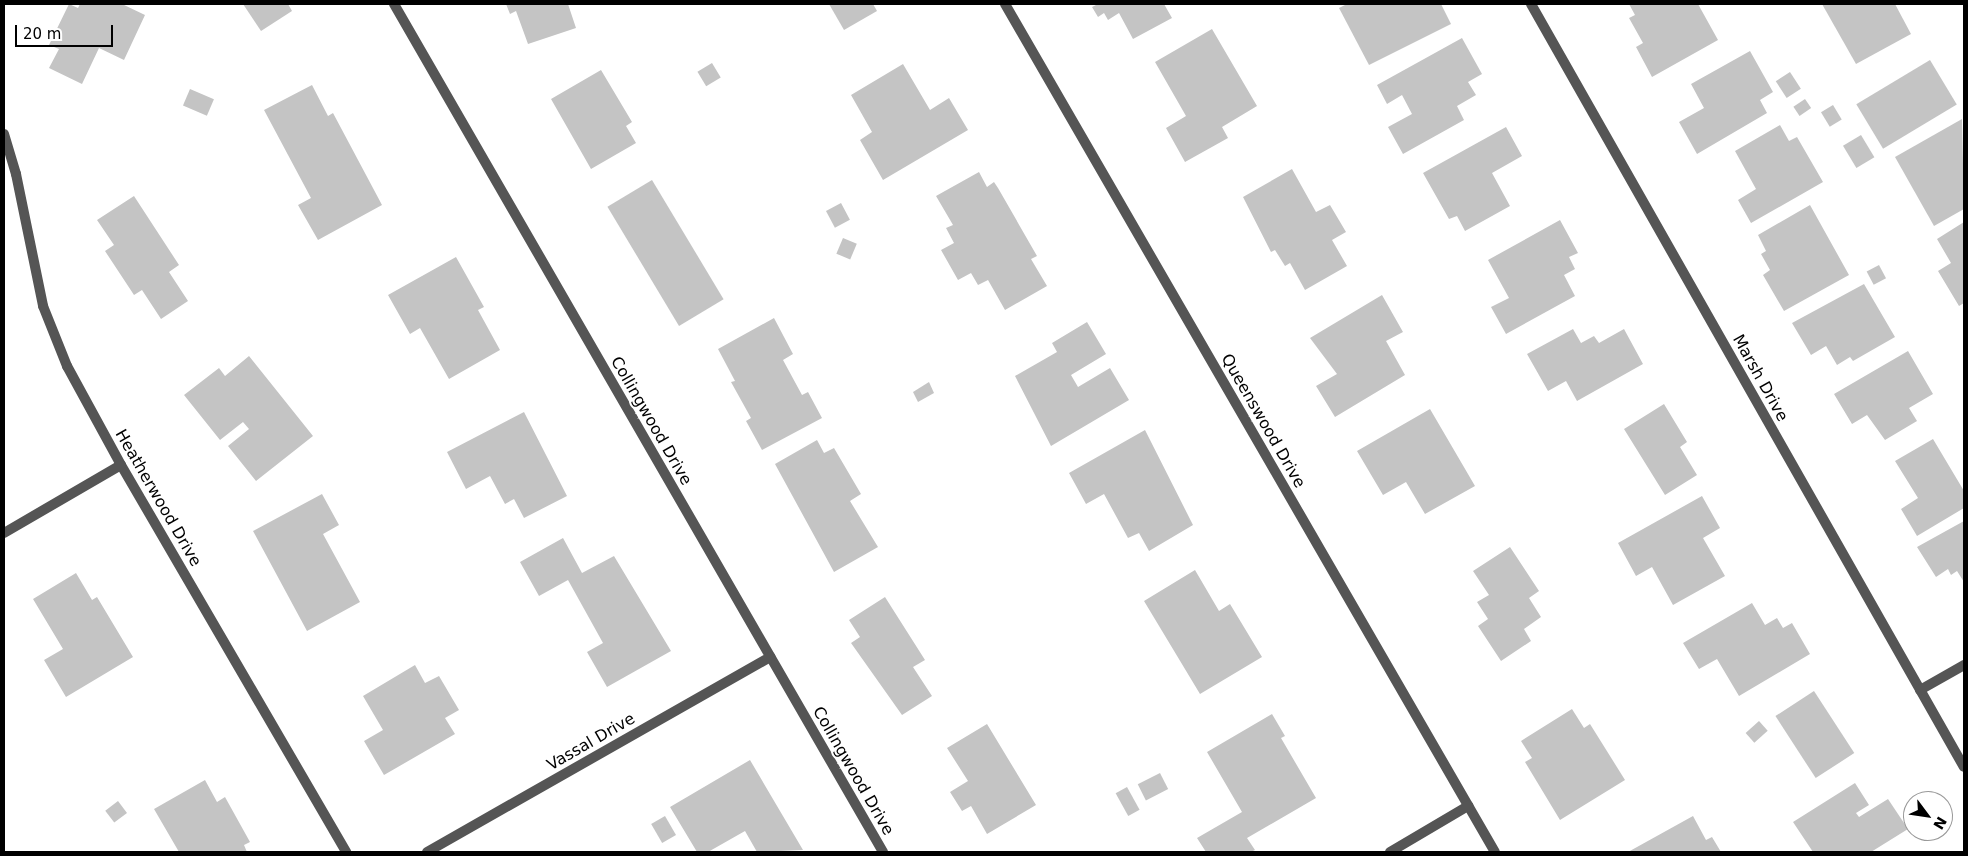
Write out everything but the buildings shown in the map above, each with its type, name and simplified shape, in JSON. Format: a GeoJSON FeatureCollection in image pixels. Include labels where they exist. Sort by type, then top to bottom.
{"type":"FeatureCollection","features":[{"type":"Feature","properties":{"kind":"street","name":"Collingwood Drive"},"geometry":{"type":"LineString","coordinates":[[394,4],[883,852]]}},
{"type":"Feature","properties":{"kind":"street","name":"Queenswood Drive"},"geometry":{"type":"LineString","coordinates":[[1005,4],[1495,852]]}},
{"type":"Feature","properties":{"kind":"street","name":"Marsh Drive"},"geometry":{"type":"LineString","coordinates":[[1531,4],[1964,767]]}},
{"type":"Feature","properties":{"kind":"street","name":"Heatherwood Drive"},"geometry":{"type":"LineString","coordinates":[[4,134],[16,174],[43,306],[67,366],[121,466],[346,852]]}},
{"type":"Feature","properties":{"kind":"street"},"geometry":{"type":"LineString","coordinates":[[4,533],[121,466]]}},
{"type":"Feature","properties":{"kind":"street","name":"Vassal Drive"},"geometry":{"type":"LineString","coordinates":[[427,852],[770,657]]}},
{"type":"Feature","properties":{"kind":"street"},"geometry":{"type":"LineString","coordinates":[[1920,690],[1964,664]]}},
{"type":"Feature","properties":{"kind":"street"},"geometry":{"type":"LineString","coordinates":[[1390,852],[1468,806]]}}]}
